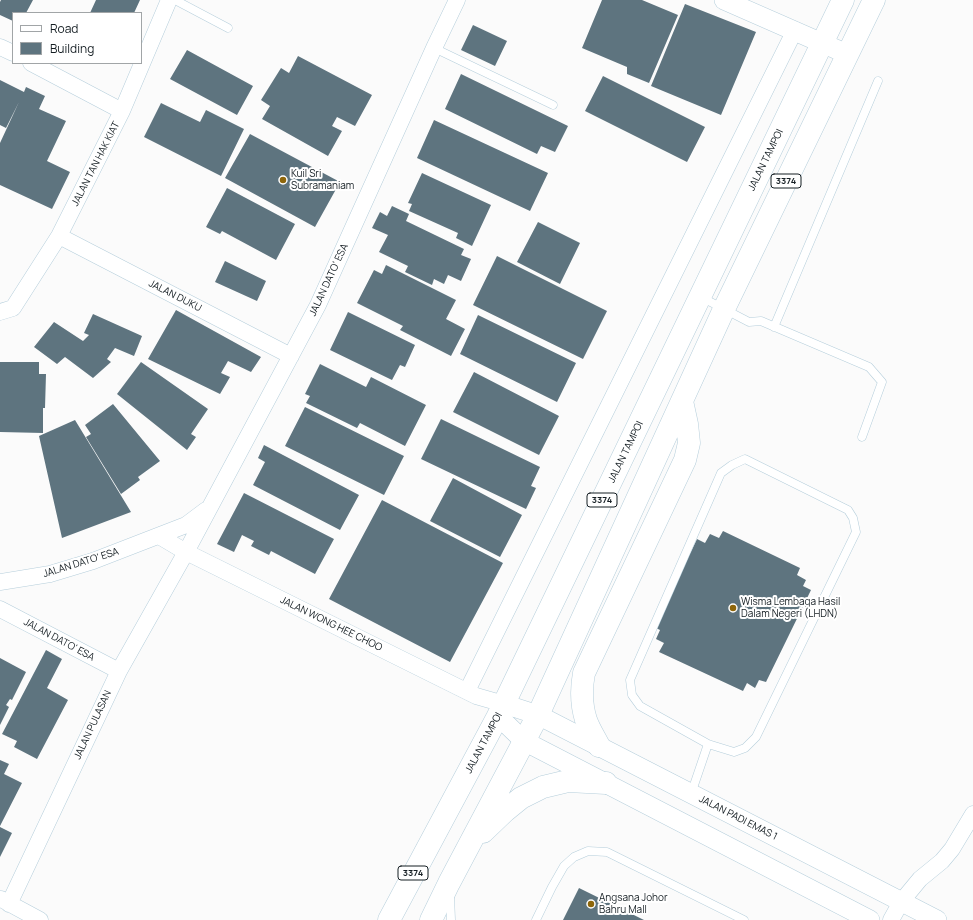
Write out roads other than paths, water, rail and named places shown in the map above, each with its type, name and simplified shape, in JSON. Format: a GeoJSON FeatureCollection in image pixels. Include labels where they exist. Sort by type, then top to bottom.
{"type":"FeatureCollection","features":[{"type":"Feature","properties":{"kind":"main road","name":"JALAN TAMPOI"},"geometry":{"type":"LineString","coordinates":[[389,920],[501,710],[843,0]]}},
{"type":"Feature","properties":{"kind":"main road","name":"3374"},"geometry":{"type":"LineString","coordinates":[[431,920],[538,715],[724,309],[874,0]]}},
{"type":"Feature","properties":{"kind":"main road"},"geometry":{"type":"LineString","coordinates":[[599,746],[586,721],[582,705],[584,673],[685,460],[689,443],[682,401]]}},
{"type":"Feature","properties":{"kind":"main road"},"geometry":{"type":"LineString","coordinates":[[470,844],[521,798],[544,787],[568,781],[606,783]]}},
{"type":"Feature","properties":{"kind":"street","name":"JALAN TAN HAK KIAT"},"geometry":{"type":"LineString","coordinates":[[142,64],[169,0]]}},
{"type":"Feature","properties":{"kind":"street","name":"JALAN DATO' ESA"},"geometry":{"type":"LineString","coordinates":[[186,552],[318,305],[457,0]]}},
{"type":"Feature","properties":{"kind":"street"},"geometry":{"type":"LineString","coordinates":[[724,0],[847,54]]}},
{"type":"Feature","properties":{"kind":"street"},"geometry":{"type":"LineString","coordinates":[[472,693],[795,30]]}},
{"type":"Feature","properties":{"kind":"street"},"geometry":{"type":"LineString","coordinates":[[0,47],[12,53]]}},
{"type":"Feature","properties":{"kind":"street"},"geometry":{"type":"LineString","coordinates":[[33,64],[122,111]]}},
{"type":"Feature","properties":{"kind":"street","name":"JALAN TAN HAK KIAT"},"geometry":{"type":"LineString","coordinates":[[0,312],[13,308],[60,236],[122,111],[142,64]]}},
{"type":"Feature","properties":{"kind":"street","name":"JALAN DUKU"},"geometry":{"type":"LineString","coordinates":[[60,236],[291,356]]}},
{"type":"Feature","properties":{"kind":"street","name":"JALAN DATO’ ESA"},"geometry":{"type":"LineString","coordinates":[[0,582],[50,574],[93,561],[186,526],[210,507]]}},
{"type":"Feature","properties":{"kind":"street"},"geometry":{"type":"LineString","coordinates":[[159,536],[186,552]]}},
{"type":"Feature","properties":{"kind":"street","name":"JALAN WONG HEE CHOO"},"geometry":{"type":"LineString","coordinates":[[186,552],[472,693],[501,710]]}},
{"type":"Feature","properties":{"kind":"street","name":"JALAN PULASAN"},"geometry":{"type":"LineString","coordinates":[[5,901],[118,671],[186,552]]}},
{"type":"Feature","properties":{"kind":"street","name":"JALAN DATO' ESA"},"geometry":{"type":"LineString","coordinates":[[0,609],[118,671]]}},
{"type":"Feature","properties":{"kind":"street"},"geometry":{"type":"LineString","coordinates":[[501,710],[524,741],[870,920]]}},
{"type":"Feature","properties":{"kind":"street","name":"JALAN PADI EMAS 1"},"geometry":{"type":"LineString","coordinates":[[501,710],[538,715],[937,920]]}},
{"type":"Feature","properties":{"kind":"street"},"geometry":{"type":"LineString","coordinates":[[891,920],[901,902],[920,879],[942,861],[952,849],[973,814]]}},
{"type":"Feature","properties":{"kind":"street"},"geometry":{"type":"LineString","coordinates":[[5,901],[40,920]]}},
{"type":"Feature","properties":{"kind":"lane"},"geometry":{"type":"LineString","coordinates":[[175,0],[228,28]]}},
{"type":"Feature","properties":{"kind":"lane"},"geometry":{"type":"LineString","coordinates":[[434,48],[553,105]]}},
{"type":"Feature","properties":{"kind":"lane"},"geometry":{"type":"LineString","coordinates":[[774,327],[878,81]]}},
{"type":"Feature","properties":{"kind":"lane"},"geometry":{"type":"LineString","coordinates":[[701,297],[749,322],[760,321],[869,367],[882,382],[862,437]]}},
{"type":"Feature","properties":{"kind":"lane"},"geometry":{"type":"LineString","coordinates":[[745,459],[848,510],[853,518],[856,532],[756,737],[745,748],[734,752],[708,744],[640,706],[632,695],[630,680],[721,473],[732,464],[745,459]]}},
{"type":"Feature","properties":{"kind":"lane"},"geometry":{"type":"LineString","coordinates":[[691,794],[708,744]]}},
{"type":"Feature","properties":{"kind":"lane"},"geometry":{"type":"LineString","coordinates":[[536,920],[564,866],[574,857],[588,851],[607,852],[744,920]]}},
{"type":"Feature","properties":{"kind":"lane"},"geometry":{"type":"LineString","coordinates":[[449,883],[451,920]]}},
{"type":"Feature","properties":{"kind":"place","name":"Kuil Sri Subramaniam"},"geometry":{"type":"Point","coordinates":[283,180]}},
{"type":"Feature","properties":{"kind":"place","name":"Wisma Lembaga Hasil Dalam Negeri (LHDN)"},"geometry":{"type":"Point","coordinates":[733,608]}},
{"type":"Feature","properties":{"kind":"place","name":"Angsana Johor Bahru Mall"},"geometry":{"type":"Point","coordinates":[591,904]}}]}
